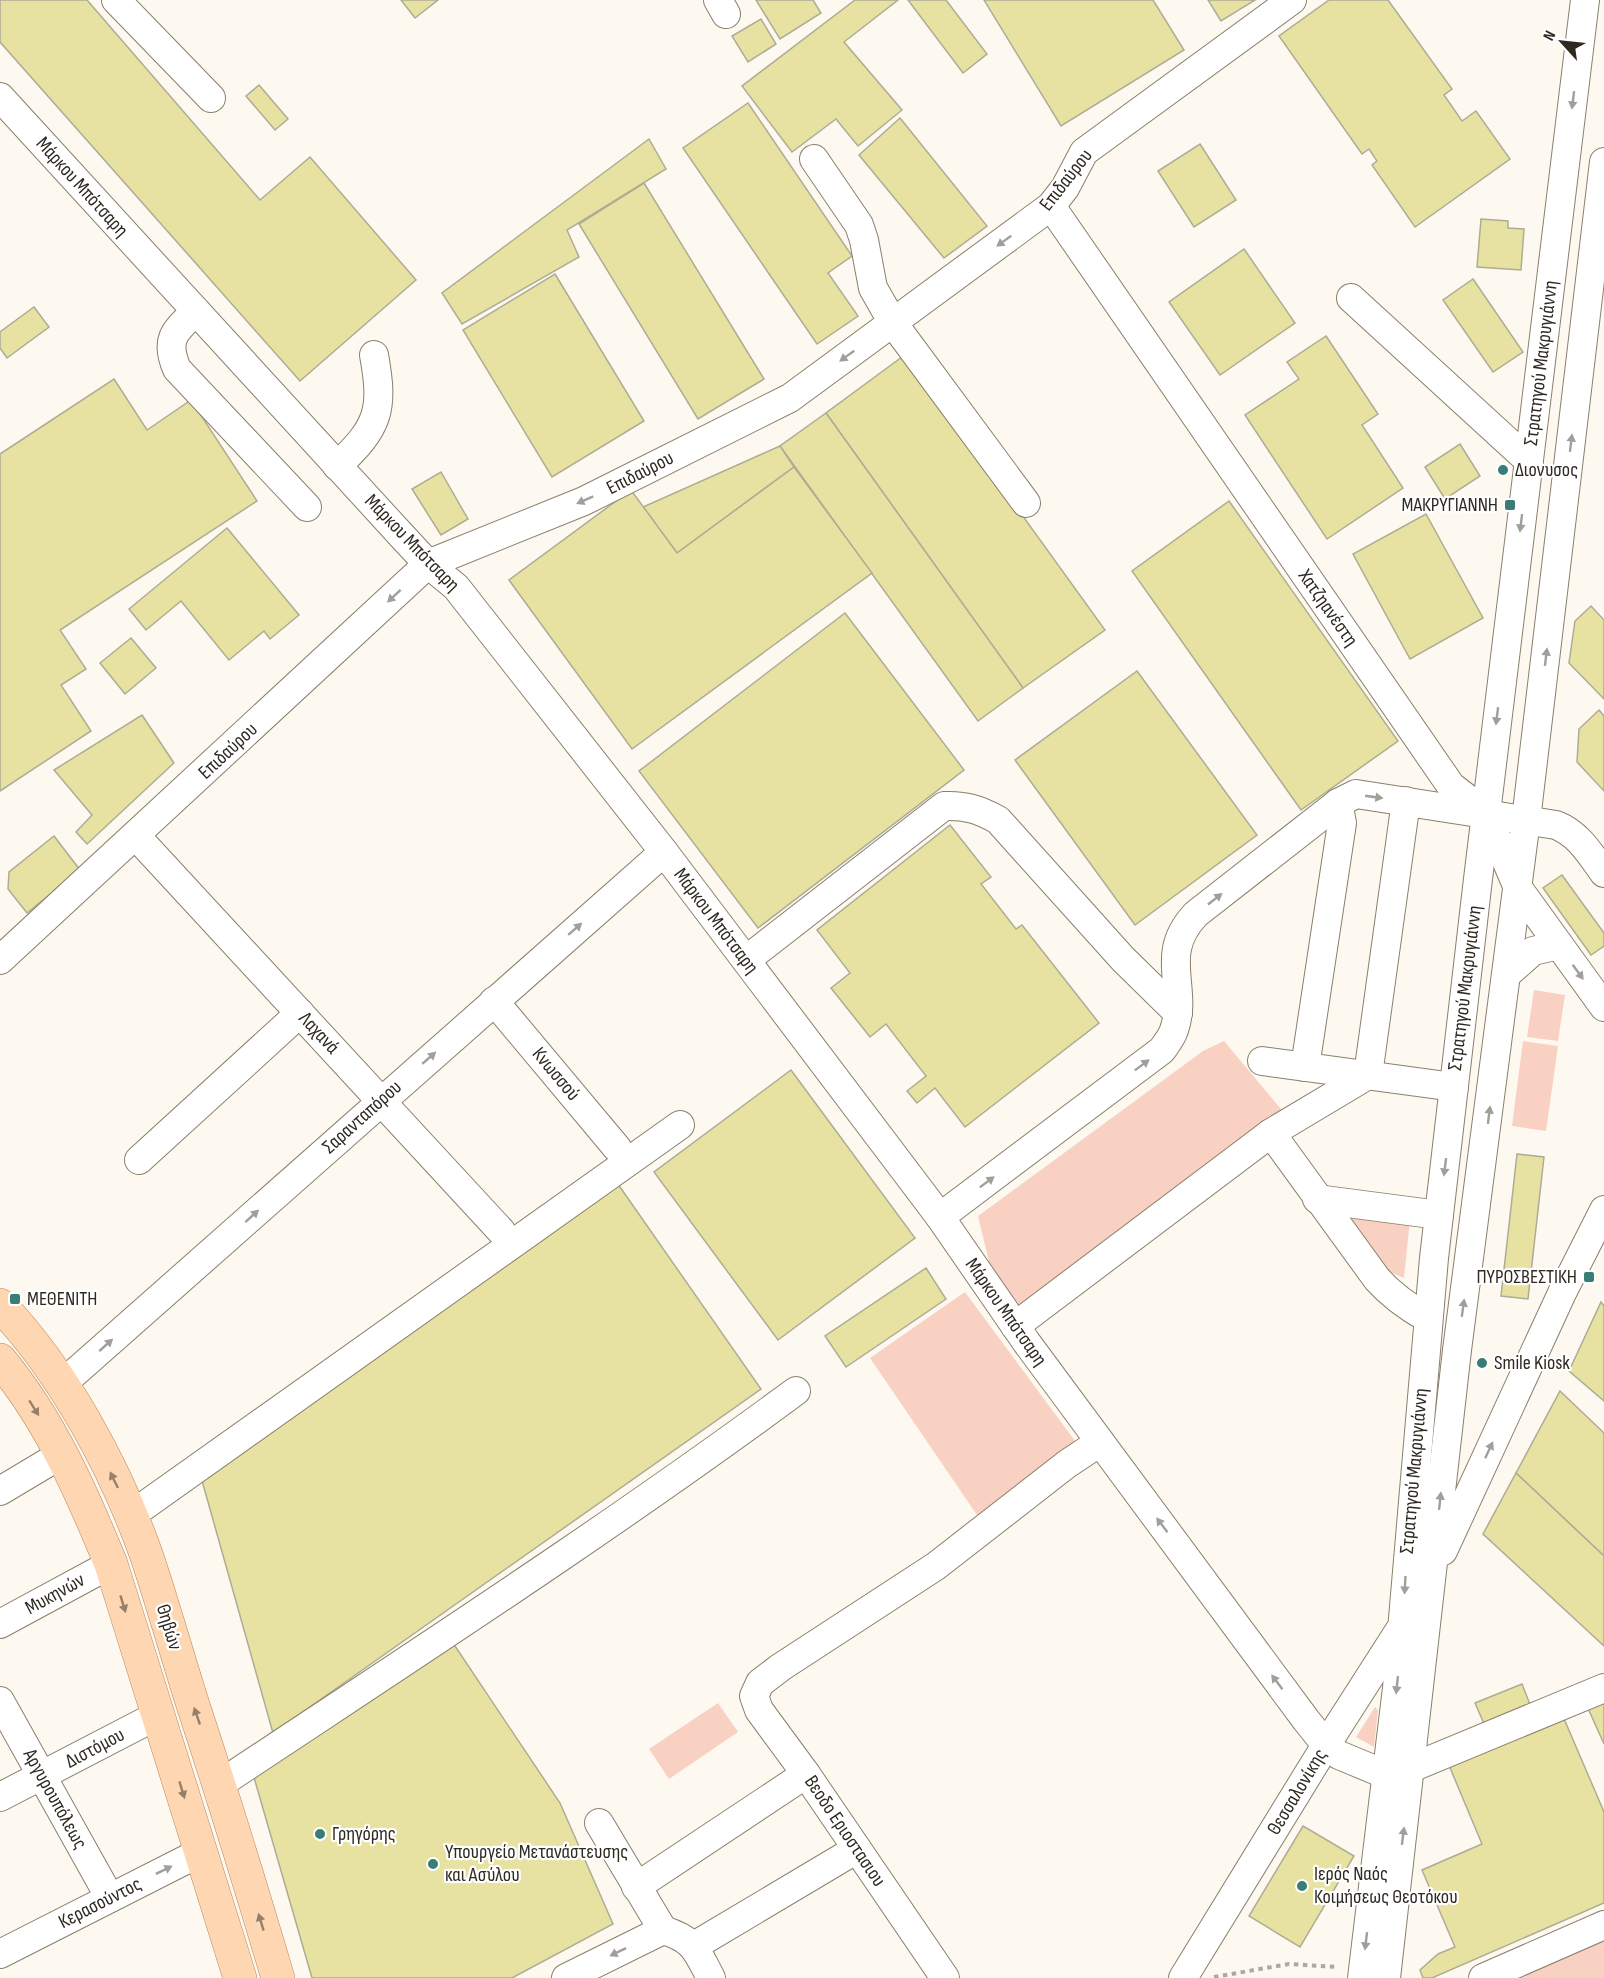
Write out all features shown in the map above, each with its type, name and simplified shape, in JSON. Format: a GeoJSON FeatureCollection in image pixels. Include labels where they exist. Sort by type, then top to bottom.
{"type":"FeatureCollection","features":[{"type":"Feature","properties":{"kind":"main road","name":"Θηβών"},"geometry":{"type":"LineString","coordinates":[[0,1305],[32,1341],[62,1384],[93,1436],[130,1516],[145,1553],[220,1784],[278,1978]]}},
{"type":"Feature","properties":{"kind":"main road","name":"Θηβών"},"geometry":{"type":"LineString","coordinates":[[0,1360],[32,1404],[62,1455],[111,1564],[240,1978]]}},
{"type":"Feature","properties":{"kind":"street"},"geometry":{"type":"LineString","coordinates":[[116,0],[211,98]]}},
{"type":"Feature","properties":{"kind":"street","name":"Επιδαύρου"},"geometry":{"type":"LineString","coordinates":[[0,960],[428,564],[584,501],[783,402],[1051,206],[1065,188],[1084,152],[1292,0]]}},
{"type":"Feature","properties":{"kind":"street","name":"Στρατηγού Μακρυγιάννη"},"geometry":{"type":"LineString","coordinates":[[1370,1975],[1399,1772],[1414,1625],[1427,1318],[1585,0]]}},
{"type":"Feature","properties":{"kind":"street","name":"Μάρκου Μπότσαρη"},"geometry":{"type":"LineString","coordinates":[[0,97],[428,564],[456,587],[664,852],[940,1217],[1100,1443],[1326,1745],[1352,1761],[1399,1772]]}},
{"type":"Feature","properties":{"kind":"street"},"geometry":{"type":"LineString","coordinates":[[814,159],[859,225],[873,288],[892,323],[1026,503]]}},
{"type":"Feature","properties":{"kind":"street","name":"Στρατηγού Μακρυγιάννη"},"geometry":{"type":"LineString","coordinates":[[1414,1625],[1432,1581],[1457,1350],[1526,819],[1596,311],[1604,162]]}},
{"type":"Feature","properties":{"kind":"street","name":"Χατζηανέστη"},"geometry":{"type":"LineString","coordinates":[[1051,206],[1451,786],[1486,813],[1518,888],[1604,1007]]}},
{"type":"Feature","properties":{"kind":"street"},"geometry":{"type":"LineString","coordinates":[[1351,298],[1528,461]]}},
{"type":"Feature","properties":{"kind":"street"},"geometry":{"type":"LineString","coordinates":[[196,311],[178,328],[172,340],[170,354],[177,369],[307,507]]}},
{"type":"Feature","properties":{"kind":"street"},"geometry":{"type":"LineString","coordinates":[[337,466],[357,447],[371,426],[379,404],[380,386],[374,355]]}},
{"type":"Feature","properties":{"kind":"street"},"geometry":{"type":"LineString","coordinates":[[940,1217],[1161,1050],[1174,1032],[1178,1013],[1175,956],[1184,926],[1196,914],[1338,803],[1356,794],[1556,825],[1572,833],[1604,873]]}},
{"type":"Feature","properties":{"kind":"street"},"geometry":{"type":"LineString","coordinates":[[1368,1075],[1407,801]]}},
{"type":"Feature","properties":{"kind":"street"},"geometry":{"type":"LineString","coordinates":[[1305,1067],[1342,823],[1338,803]]}},
{"type":"Feature","properties":{"kind":"street"},"geometry":{"type":"LineString","coordinates":[[746,960],[944,806],[959,805],[978,809],[998,820],[1123,959],[1178,1013]]}},
{"type":"Feature","properties":{"kind":"street","name":"Λαχανά"},"geometry":{"type":"LineString","coordinates":[[136,836],[501,1231]]}},
{"type":"Feature","properties":{"kind":"street","name":"Σαρανταπόρου"},"geometry":{"type":"LineString","coordinates":[[62,1384],[664,852]]}},
{"type":"Feature","properties":{"kind":"street"},"geometry":{"type":"LineString","coordinates":[[1507,975],[1533,951],[1559,945]]}},
{"type":"Feature","properties":{"kind":"street","name":"Κνωσσού"},"geometry":{"type":"LineString","coordinates":[[494,1001],[617,1148]]}},
{"type":"Feature","properties":{"kind":"street"},"geometry":{"type":"LineString","coordinates":[[139,1160],[300,1013]]}},
{"type":"Feature","properties":{"kind":"street"},"geometry":{"type":"LineString","coordinates":[[1262,1061],[1454,1087]]}},
{"type":"Feature","properties":{"kind":"street"},"geometry":{"type":"LineString","coordinates":[[1015,1326],[1271,1133],[1368,1075]]}},
{"type":"Feature","properties":{"kind":"street"},"geometry":{"type":"LineString","coordinates":[[130,1516],[680,1125]]}},
{"type":"Feature","properties":{"kind":"street"},"geometry":{"type":"LineString","coordinates":[[1271,1133],[1317,1199],[1388,1292],[1403,1305],[1427,1318]]}},
{"type":"Feature","properties":{"kind":"street"},"geometry":{"type":"LineString","coordinates":[[1317,1199],[1439,1215]]}},
{"type":"Feature","properties":{"kind":"street"},"geometry":{"type":"LineString","coordinates":[[1432,1581],[1442,1553],[1557,1303],[1604,1210]]}},
{"type":"Feature","properties":{"kind":"street"},"geometry":{"type":"LineString","coordinates":[[220,1784],[509,1592],[796,1391]]}},
{"type":"Feature","properties":{"kind":"street","name":"Βεοδο Εριοστασιου"},"geometry":{"type":"LineString","coordinates":[[945,1978],[806,1774],[759,1710],[754,1696],[760,1683],[781,1667],[936,1566],[1067,1464],[1100,1443]]}},
{"type":"Feature","properties":{"kind":"street"},"geometry":{"type":"LineString","coordinates":[[0,1491],[62,1455]]}},
{"type":"Feature","properties":{"kind":"street","name":"Μυκηνών"},"geometry":{"type":"LineString","coordinates":[[0,1624],[111,1564]]}},
{"type":"Feature","properties":{"kind":"street","name":"Θεσσαλονίκης"},"geometry":{"type":"LineString","coordinates":[[1183,1978],[1343,1718],[1414,1625]]}},
{"type":"Feature","properties":{"kind":"street"},"geometry":{"type":"LineString","coordinates":[[1399,1772],[1604,1688]]}},
{"type":"Feature","properties":{"kind":"street","name":"Αργυρουπόλεως"},"geometry":{"type":"LineString","coordinates":[[0,1701],[110,1898]]}},
{"type":"Feature","properties":{"kind":"street","name":"Διστόμου"},"geometry":{"type":"LineString","coordinates":[[0,1797],[158,1715]]}},
{"type":"Feature","properties":{"kind":"street"},"geometry":{"type":"LineString","coordinates":[[1306,1720],[1316,1724],[1327,1724],[1343,1718]]}},
{"type":"Feature","properties":{"kind":"street"},"geometry":{"type":"LineString","coordinates":[[636,1887],[806,1774]]}},
{"type":"Feature","properties":{"kind":"street"},"geometry":{"type":"LineString","coordinates":[[599,1823],[663,1930],[680,1935],[694,1946],[711,1978]]}},
{"type":"Feature","properties":{"kind":"street"},"geometry":{"type":"LineString","coordinates":[[694,1946],[857,1849]]}},
{"type":"Feature","properties":{"kind":"street","name":"Κερασούντος"},"geometry":{"type":"LineString","coordinates":[[0,1954],[201,1852]]}},
{"type":"Feature","properties":{"kind":"street"},"geometry":{"type":"LineString","coordinates":[[1483,1978],[1604,1925]]}},
{"type":"Feature","properties":{"kind":"street"},"geometry":{"type":"LineString","coordinates":[[566,1978],[663,1930]]}},
{"type":"Feature","properties":{"kind":"path"},"geometry":{"type":"LineString","coordinates":[[1208,1978],[1289,1964],[1370,1975]]}},
{"type":"Feature","properties":{"kind":"shaded area"},"geometry":{"type":"Polygon","coordinates":[[[1534,990],[1565,995],[1558,1041],[1527,1037],[1534,990]]]}},
{"type":"Feature","properties":{"kind":"shaded area"},"geometry":{"type":"Polygon","coordinates":[[[1224,1041],[1286,1115],[1021,1313],[992,1274],[978,1216],[1203,1051],[1224,1041]]]}},
{"type":"Feature","properties":{"kind":"shaded area"},"geometry":{"type":"Polygon","coordinates":[[[1523,1041],[1558,1046],[1546,1131],[1512,1126],[1523,1041]]]}},
{"type":"Feature","properties":{"kind":"shaded area"},"geometry":{"type":"Polygon","coordinates":[[[1341,1210],[1411,1210],[1404,1278],[1390,1272],[1341,1210]]]}},
{"type":"Feature","properties":{"kind":"shaded area"},"geometry":{"type":"Polygon","coordinates":[[[965,1292],[1078,1445],[979,1518],[870,1358],[965,1292]]]}},
{"type":"Feature","properties":{"kind":"shaded area"},"geometry":{"type":"Polygon","coordinates":[[[718,1703],[738,1732],[669,1779],[649,1749],[718,1703]]]}},
{"type":"Feature","properties":{"kind":"shaded area"},"geometry":{"type":"Polygon","coordinates":[[[1375,1707],[1378,1710],[1374,1747],[1356,1737],[1375,1707]]]}},
{"type":"Feature","properties":{"kind":"shaded area"},"geometry":{"type":"Polygon","coordinates":[[[1604,1936],[1604,1978],[1506,1978],[1604,1936]]]}},
{"type":"Feature","properties":{"kind":"building"},"geometry":{"type":"Polygon","coordinates":[[[0,0],[87,0],[260,200],[310,157],[416,280],[300,381],[0,42],[0,0]]]}},
{"type":"Feature","properties":{"kind":"building"},"geometry":{"type":"Polygon","coordinates":[[[401,0],[438,0],[415,18],[401,0]]]}},
{"type":"Feature","properties":{"kind":"building"},"geometry":{"type":"Polygon","coordinates":[[[756,0],[813,0],[821,13],[780,39],[756,0]]]}},
{"type":"Feature","properties":{"kind":"building"},"geometry":{"type":"Polygon","coordinates":[[[855,0],[898,0],[844,42],[902,110],[858,146],[836,119],[792,152],[742,86],[855,0]]]}},
{"type":"Feature","properties":{"kind":"building"},"geometry":{"type":"Polygon","coordinates":[[[908,0],[946,0],[987,54],[963,73],[908,0]]]}},
{"type":"Feature","properties":{"kind":"building"},"geometry":{"type":"Polygon","coordinates":[[[984,0],[1153,0],[1184,50],[1061,126],[984,0]]]}},
{"type":"Feature","properties":{"kind":"building"},"geometry":{"type":"Polygon","coordinates":[[[1208,0],[1255,0],[1221,21],[1208,0]]]}},
{"type":"Feature","properties":{"kind":"building"},"geometry":{"type":"Polygon","coordinates":[[[1329,0],[1388,0],[1452,89],[1444,95],[1462,121],[1476,111],[1510,159],[1415,227],[1372,165],[1377,161],[1369,149],[1362,154],[1279,36],[1329,0]]]}},
{"type":"Feature","properties":{"kind":"building"},"geometry":{"type":"Polygon","coordinates":[[[761,19],[776,44],[748,62],[732,36],[761,19]]]}},
{"type":"Feature","properties":{"kind":"building"},"geometry":{"type":"Polygon","coordinates":[[[259,85],[288,119],[275,130],[246,96],[259,85]]]}},
{"type":"Feature","properties":{"kind":"building"},"geometry":{"type":"Polygon","coordinates":[[[748,103],[852,256],[828,273],[858,316],[817,344],[683,148],[748,103]]]}},
{"type":"Feature","properties":{"kind":"building"},"geometry":{"type":"Polygon","coordinates":[[[900,118],[987,226],[944,258],[859,155],[900,118]]]}},
{"type":"Feature","properties":{"kind":"building"},"geometry":{"type":"Polygon","coordinates":[[[649,139],[666,169],[567,230],[579,257],[462,324],[442,293],[649,139]]]}},
{"type":"Feature","properties":{"kind":"building"},"geometry":{"type":"Polygon","coordinates":[[[1200,144],[1236,200],[1194,227],[1158,171],[1200,144]]]}},
{"type":"Feature","properties":{"kind":"building"},"geometry":{"type":"Polygon","coordinates":[[[644,183],[764,379],[698,419],[579,224],[644,183]]]}},
{"type":"Feature","properties":{"kind":"building"},"geometry":{"type":"Polygon","coordinates":[[[1481,219],[1508,221],[1508,228],[1524,229],[1521,270],[1477,267],[1481,219]]]}},
{"type":"Feature","properties":{"kind":"building"},"geometry":{"type":"Polygon","coordinates":[[[1244,249],[1295,323],[1220,375],[1169,302],[1244,249]]]}},
{"type":"Feature","properties":{"kind":"building"},"geometry":{"type":"Polygon","coordinates":[[[555,274],[644,421],[552,477],[463,330],[555,274]]]}},
{"type":"Feature","properties":{"kind":"building"},"geometry":{"type":"Polygon","coordinates":[[[1473,279],[1523,352],[1493,372],[1443,300],[1473,279]]]}},
{"type":"Feature","properties":{"kind":"building"},"geometry":{"type":"Polygon","coordinates":[[[34,307],[49,327],[7,358],[0,348],[0,332],[34,307]]]}},
{"type":"Feature","properties":{"kind":"building"},"geometry":{"type":"Polygon","coordinates":[[[1326,336],[1378,414],[1362,425],[1403,488],[1327,539],[1245,415],[1299,379],[1287,362],[1326,336]]]}},
{"type":"Feature","properties":{"kind":"building"},"geometry":{"type":"Polygon","coordinates":[[[906,354],[1105,630],[1023,688],[826,413],[906,354]]]}},
{"type":"Feature","properties":{"kind":"building"},"geometry":{"type":"Polygon","coordinates":[[[114,379],[147,430],[191,400],[257,501],[60,630],[86,669],[61,685],[91,731],[0,791],[0,454],[114,379]]]}},
{"type":"Feature","properties":{"kind":"building"},"geometry":{"type":"Polygon","coordinates":[[[826,413],[1023,688],[978,721],[780,446],[826,413]]]}},
{"type":"Feature","properties":{"kind":"building"},"geometry":{"type":"Polygon","coordinates":[[[1460,444],[1480,476],[1445,499],[1425,467],[1460,444]]]}},
{"type":"Feature","properties":{"kind":"building"},"geometry":{"type":"Polygon","coordinates":[[[780,446],[794,467],[677,553],[643,507],[780,446]]]}},
{"type":"Feature","properties":{"kind":"building"},"geometry":{"type":"Polygon","coordinates":[[[794,467],[872,573],[632,749],[509,580],[631,490],[677,553],[794,467]]]}},
{"type":"Feature","properties":{"kind":"building"},"geometry":{"type":"Polygon","coordinates":[[[441,472],[468,519],[441,535],[412,489],[441,472]]]}},
{"type":"Feature","properties":{"kind":"building"},"geometry":{"type":"Polygon","coordinates":[[[1229,501],[1398,741],[1301,810],[1132,571],[1229,501]]]}},
{"type":"Feature","properties":{"kind":"building"},"geometry":{"type":"Polygon","coordinates":[[[1426,514],[1483,618],[1410,659],[1353,554],[1426,514]]]}},
{"type":"Feature","properties":{"kind":"building"},"geometry":{"type":"Polygon","coordinates":[[[227,528],[299,615],[270,639],[264,631],[229,660],[181,601],[146,630],[129,609],[227,528]]]}},
{"type":"Feature","properties":{"kind":"building"},"geometry":{"type":"Polygon","coordinates":[[[1591,606],[1604,620],[1604,699],[1569,663],[1575,621],[1591,606]]]}},
{"type":"Feature","properties":{"kind":"building"},"geometry":{"type":"Polygon","coordinates":[[[845,613],[964,770],[758,928],[639,771],[845,613]]]}},
{"type":"Feature","properties":{"kind":"building"},"geometry":{"type":"Polygon","coordinates":[[[131,638],[156,668],[125,694],[100,663],[131,638]]]}},
{"type":"Feature","properties":{"kind":"building"},"geometry":{"type":"Polygon","coordinates":[[[1137,671],[1257,835],[1135,925],[1015,760],[1137,671]]]}},
{"type":"Feature","properties":{"kind":"building"},"geometry":{"type":"Polygon","coordinates":[[[1599,710],[1604,716],[1604,791],[1577,762],[1579,729],[1599,710]]]}},
{"type":"Feature","properties":{"kind":"building"},"geometry":{"type":"Polygon","coordinates":[[[142,715],[174,763],[87,844],[76,832],[92,815],[54,770],[142,715]]]}},
{"type":"Feature","properties":{"kind":"building"},"geometry":{"type":"Polygon","coordinates":[[[950,825],[991,877],[981,884],[1016,929],[1022,925],[1099,1023],[965,1127],[935,1088],[917,1103],[907,1091],[926,1076],[886,1024],[870,1037],[831,988],[850,973],[817,930],[950,825]]]}},
{"type":"Feature","properties":{"kind":"building"},"geometry":{"type":"Polygon","coordinates":[[[54,836],[80,870],[27,913],[8,889],[9,872],[54,836]]]}},
{"type":"Feature","properties":{"kind":"building"},"geometry":{"type":"Polygon","coordinates":[[[1562,875],[1604,933],[1604,946],[1591,955],[1543,888],[1562,875]]]}},
{"type":"Feature","properties":{"kind":"building"},"geometry":{"type":"Polygon","coordinates":[[[791,1070],[915,1238],[778,1340],[654,1172],[791,1070]]]}},
{"type":"Feature","properties":{"kind":"building"},"geometry":{"type":"Polygon","coordinates":[[[1517,1154],[1544,1157],[1528,1299],[1501,1296],[1517,1154]]]}},
{"type":"Feature","properties":{"kind":"building"},"geometry":{"type":"Polygon","coordinates":[[[613,1177],[761,1389],[273,1733],[199,1470],[613,1177]]]}},
{"type":"Feature","properties":{"kind":"building"},"geometry":{"type":"Polygon","coordinates":[[[926,1268],[946,1299],[846,1367],[825,1336],[926,1268]]]}},
{"type":"Feature","properties":{"kind":"building"},"geometry":{"type":"Polygon","coordinates":[[[1601,1302],[1604,1306],[1604,1401],[1569,1371],[1601,1302]]]}},
{"type":"Feature","properties":{"kind":"building"},"geometry":{"type":"Polygon","coordinates":[[[1560,1391],[1604,1433],[1604,1556],[1516,1473],[1560,1391]]]}},
{"type":"Feature","properties":{"kind":"building"},"geometry":{"type":"Polygon","coordinates":[[[1516,1473],[1604,1556],[1604,1646],[1483,1534],[1516,1473]]]}},
{"type":"Feature","properties":{"kind":"building","name":"Υπουργείο Μετανάστευσης και Ασύλου"},"geometry":{"type":"Polygon","coordinates":[[[451,1640],[560,1803],[613,1924],[512,1978],[312,1978],[253,1774],[451,1640]]]}},
{"type":"Feature","properties":{"kind":"building"},"geometry":{"type":"Polygon","coordinates":[[[1522,1684],[1531,1707],[1485,1726],[1475,1703],[1522,1684]]]}},
{"type":"Feature","properties":{"kind":"building"},"geometry":{"type":"Polygon","coordinates":[[[1604,1698],[1604,1744],[1587,1706],[1604,1698]]]}},
{"type":"Feature","properties":{"kind":"building"},"geometry":{"type":"Polygon","coordinates":[[[1562,1714],[1604,1812],[1604,1903],[1432,1978],[1423,1978],[1420,1970],[1438,1954],[1455,1947],[1422,1870],[1482,1844],[1448,1763],[1562,1714]]]}},
{"type":"Feature","properties":{"kind":"building","name":"Ιερός Ναός Κοιμήσεως Θεοτόκου"},"geometry":{"type":"Polygon","coordinates":[[[1303,1826],[1354,1856],[1300,1947],[1249,1916],[1303,1826]]]}},
{"type":"Feature","properties":{"kind":"place","name":"Διονυσος"},"geometry":{"type":"Point","coordinates":[1503,470]}},
{"type":"Feature","properties":{"kind":"place","name":"ΜΑΚΡΥΓΙΑΝΝΗ"},"geometry":{"type":"Point","coordinates":[1510,505]}},
{"type":"Feature","properties":{"kind":"place","name":"ΠΥΡΟΣΒΕΣΤΙΚΗ"},"geometry":{"type":"Point","coordinates":[1589,1277]}},
{"type":"Feature","properties":{"kind":"place","name":"ΜΕΘΕΝΙΤΗ"},"geometry":{"type":"Point","coordinates":[15,1299]}},
{"type":"Feature","properties":{"kind":"place","name":"Smile Kiosk"},"geometry":{"type":"Point","coordinates":[1482,1363]}},
{"type":"Feature","properties":{"kind":"place","name":"Γρηγόρης"},"geometry":{"type":"Point","coordinates":[320,1834]}},
{"type":"Feature","properties":{"kind":"place","name":"Υπουργείο Μετανάστευσης και Ασύλου"},"geometry":{"type":"Point","coordinates":[433,1864]}},
{"type":"Feature","properties":{"kind":"place","name":"Ιερός Ναός Κοιμήσεως Θεοτόκου"},"geometry":{"type":"Point","coordinates":[1302,1886]}}]}
